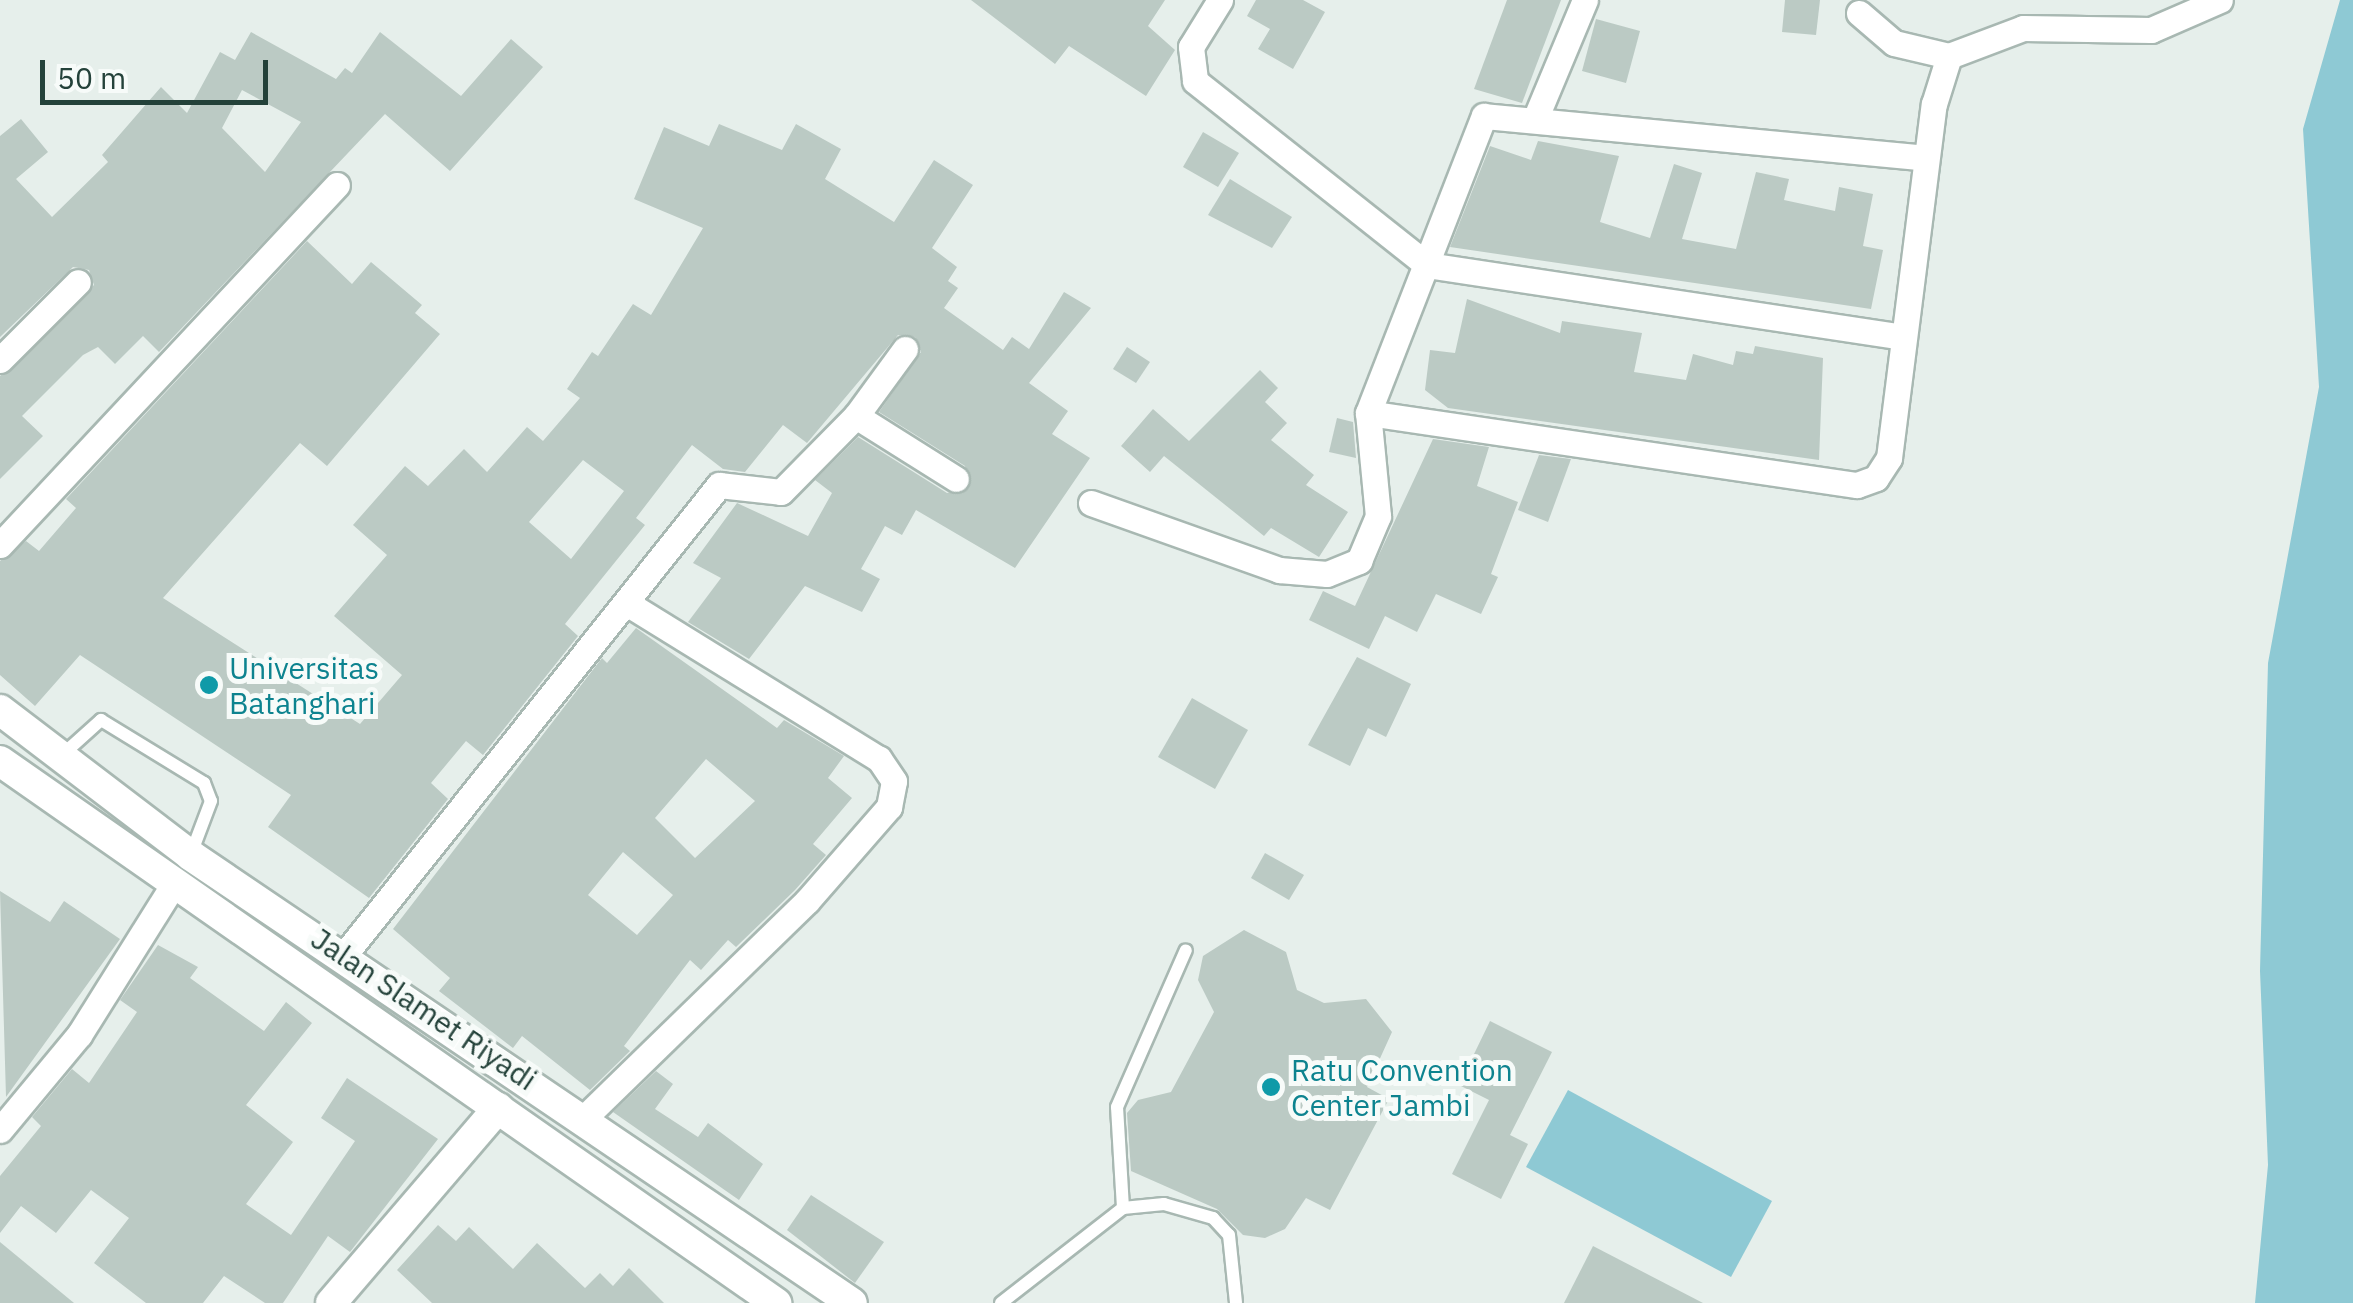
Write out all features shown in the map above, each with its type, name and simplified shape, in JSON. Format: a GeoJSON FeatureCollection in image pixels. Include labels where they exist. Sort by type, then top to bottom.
{"type":"FeatureCollection","features":[{"type":"Feature","properties":{"kind":"main road","name":"Jalan Slamet Riyadi"},"geometry":{"type":"LineString","coordinates":[[0,710],[62,756],[183,869],[498,1108],[776,1303]]}},
{"type":"Feature","properties":{"kind":"main road","name":"Jalan Slamet Riyadi"},"geometry":{"type":"LineString","coordinates":[[0,762],[183,869],[345,954],[586,1116],[852,1303]]}},
{"type":"Feature","properties":{"kind":"main road"},"geometry":{"type":"LineString","coordinates":[[331,1303],[498,1108]]}},
{"type":"Feature","properties":{"kind":"street"},"geometry":{"type":"LineString","coordinates":[[1220,0],[1191,47],[1196,81],[1427,265],[1904,336]]}},
{"type":"Feature","properties":{"kind":"street"},"geometry":{"type":"LineString","coordinates":[[1536,117],[1585,0]]}},
{"type":"Feature","properties":{"kind":"street"},"geometry":{"type":"LineString","coordinates":[[1859,13],[1894,43],[1949,56],[2024,28],[2151,30],[2220,0]]}},
{"type":"Feature","properties":{"kind":"street"},"geometry":{"type":"LineString","coordinates":[[1368,413],[1857,485],[1888,458],[1926,158],[1949,56]]}},
{"type":"Feature","properties":{"kind":"street"},"geometry":{"type":"LineString","coordinates":[[1092,503],[1278,570],[1327,574],[1358,562],[1378,516],[1368,413],[1427,265],[1478,121],[1497,111],[1926,158]]}},
{"type":"Feature","properties":{"kind":"street"},"geometry":{"type":"LineString","coordinates":[[0,545],[337,185]]}},
{"type":"Feature","properties":{"kind":"street"},"geometry":{"type":"LineString","coordinates":[[0,360],[78,282]]}},
{"type":"Feature","properties":{"kind":"street"},"geometry":{"type":"LineString","coordinates":[[345,954],[630,605],[719,485],[781,492],[856,416],[904,349]]}},
{"type":"Feature","properties":{"kind":"street"},"geometry":{"type":"LineString","coordinates":[[856,416],[956,479]]}},
{"type":"Feature","properties":{"kind":"street"},"geometry":{"type":"LineString","coordinates":[[586,1116],[808,902],[888,807],[894,781],[879,759],[630,605]]}},
{"type":"Feature","properties":{"kind":"street"},"geometry":{"type":"LineString","coordinates":[[0,1130],[80,1035],[183,869]]}},
{"type":"Feature","properties":{"kind":"lane"},"geometry":{"type":"LineString","coordinates":[[62,756],[101,720],[204,784],[208,816],[183,869]]}},
{"type":"Feature","properties":{"kind":"lane"},"geometry":{"type":"LineString","coordinates":[[1123,1208],[1117,1107],[1186,950]]}},
{"type":"Feature","properties":{"kind":"lane"},"geometry":{"type":"LineString","coordinates":[[1001,1303],[1123,1208],[1164,1204],[1213,1218],[1238,1261],[1236,1303]]}},
{"type":"Feature","properties":{"kind":"water"},"geometry":{"type":"Polygon","coordinates":[[[2340,0],[2353,0],[2353,1303],[2255,1303],[2268,1165],[2260,971],[2268,663],[2319,387],[2303,129],[2340,0]]]}},
{"type":"Feature","properties":{"kind":"water"},"geometry":{"type":"Polygon","coordinates":[[[1568,1090],[1772,1201],[1731,1277],[1526,1167],[1568,1090]]]}},
{"type":"Feature","properties":{"kind":"building"},"geometry":{"type":"Polygon","coordinates":[[[971,0],[1165,0],[1148,26],[1175,50],[1146,96],[1069,46],[1055,64],[971,0]]]}},
{"type":"Feature","properties":{"kind":"building"},"geometry":{"type":"Polygon","coordinates":[[[1256,0],[1303,0],[1325,12],[1293,69],[1258,49],[1270,29],[1247,16],[1256,0]]]}},
{"type":"Feature","properties":{"kind":"building"},"geometry":{"type":"Polygon","coordinates":[[[1507,0],[1561,0],[1522,103],[1474,89],[1507,0]]]}},
{"type":"Feature","properties":{"kind":"building"},"geometry":{"type":"Polygon","coordinates":[[[1785,0],[1820,0],[1816,35],[1782,32],[1785,0]]]}},
{"type":"Feature","properties":{"kind":"building"},"geometry":{"type":"Polygon","coordinates":[[[1596,19],[1640,31],[1626,83],[1582,71],[1596,19]]]}},
{"type":"Feature","properties":{"kind":"building"},"geometry":{"type":"Polygon","coordinates":[[[251,32],[336,79],[345,68],[352,73],[380,32],[461,96],[511,39],[543,67],[450,171],[385,114],[159,352],[143,336],[115,364],[98,347],[83,355],[22,416],[43,436],[0,479],[0,376],[94,285],[89,270],[73,267],[0,337],[0,136],[21,119],[48,152],[16,179],[52,217],[108,162],[102,155],[161,87],[187,113],[220,52],[235,60],[251,32]],[[242,90],[222,128],[265,172],[301,122],[242,90]]]}},
{"type":"Feature","properties":{"kind":"building"},"geometry":{"type":"Polygon","coordinates":[[[719,124],[782,150],[796,124],[841,149],[825,179],[894,222],[934,160],[973,185],[932,248],[957,267],[948,281],[958,288],[944,308],[1003,350],[1012,337],[1029,349],[1064,292],[1091,308],[1029,383],[1068,411],[1052,434],[1090,458],[1015,568],[916,510],[902,535],[885,526],[861,569],[880,579],[862,612],[805,586],[749,659],[688,622],[721,578],[693,563],[737,503],[808,536],[832,493],[815,480],[858,437],[947,493],[969,488],[965,466],[879,412],[921,352],[915,337],[898,335],[807,443],[783,425],[745,472],[723,469],[692,445],[636,518],[645,525],[565,624],[578,636],[483,755],[466,741],[431,783],[448,799],[369,898],[268,827],[291,795],[80,655],[35,706],[0,675],[0,561],[26,541],[39,551],[76,508],[66,499],[307,241],[352,284],[371,262],[422,305],[415,313],[440,334],[327,466],[300,443],[163,598],[360,724],[402,675],[334,616],[387,555],[353,525],[405,466],[428,486],[464,449],[487,472],[527,427],[543,441],[580,398],[567,389],[592,352],[598,356],[633,304],[651,315],[703,228],[634,199],[664,127],[709,146],[719,124]],[[583,460],[529,522],[571,559],[624,491],[583,460]]]}},
{"type":"Feature","properties":{"kind":"building"},"geometry":{"type":"Polygon","coordinates":[[[1203,132],[1239,153],[1218,187],[1183,167],[1203,132]]]}},
{"type":"Feature","properties":{"kind":"building"},"geometry":{"type":"Polygon","coordinates":[[[1538,141],[1619,156],[1600,222],[1650,238],[1674,164],[1702,173],[1682,239],[1736,249],[1756,172],[1789,179],[1784,200],[1835,211],[1839,187],[1873,194],[1863,246],[1883,250],[1871,309],[1450,247],[1490,146],[1531,160],[1538,141]]]}},
{"type":"Feature","properties":{"kind":"building"},"geometry":{"type":"Polygon","coordinates":[[[1230,179],[1292,217],[1272,248],[1208,215],[1230,179]]]}},
{"type":"Feature","properties":{"kind":"building"},"geometry":{"type":"Polygon","coordinates":[[[1467,299],[1560,333],[1562,321],[1642,333],[1634,372],[1686,380],[1693,354],[1733,365],[1736,351],[1753,354],[1755,346],[1823,358],[1819,460],[1448,408],[1425,390],[1430,350],[1455,353],[1467,299]]]}},
{"type":"Feature","properties":{"kind":"building"},"geometry":{"type":"Polygon","coordinates":[[[1127,347],[1150,362],[1136,383],[1113,369],[1127,347]]]}},
{"type":"Feature","properties":{"kind":"building"},"geometry":{"type":"Polygon","coordinates":[[[1260,370],[1278,388],[1265,402],[1287,423],[1271,440],[1314,475],[1306,485],[1348,512],[1319,557],[1271,528],[1264,536],[1164,456],[1150,472],[1121,446],[1153,409],[1189,441],[1260,370]]]}},
{"type":"Feature","properties":{"kind":"building"},"geometry":{"type":"Polygon","coordinates":[[[1337,418],[1353,422],[1356,458],[1329,452],[1337,418]]]}},
{"type":"Feature","properties":{"kind":"building"},"geometry":{"type":"Polygon","coordinates":[[[1433,439],[1489,447],[1477,486],[1518,502],[1491,574],[1498,577],[1481,614],[1436,594],[1417,632],[1385,616],[1369,649],[1309,620],[1323,591],[1355,606],[1433,439]]]}},
{"type":"Feature","properties":{"kind":"building"},"geometry":{"type":"Polygon","coordinates":[[[1539,455],[1571,459],[1548,522],[1518,510],[1539,455]]]}},
{"type":"Feature","properties":{"kind":"building"},"geometry":{"type":"Polygon","coordinates":[[[636,628],[777,728],[784,720],[844,756],[828,778],[852,798],[813,844],[826,855],[795,890],[736,947],[728,940],[701,970],[690,960],[624,1046],[630,1051],[590,1090],[522,1036],[513,1048],[439,991],[450,978],[393,929],[602,658],[607,663],[636,628]],[[706,759],[655,818],[695,858],[755,801],[706,759]],[[623,852],[588,895],[637,935],[673,895],[623,852]]]}},
{"type":"Feature","properties":{"kind":"building"},"geometry":{"type":"Polygon","coordinates":[[[1357,657],[1411,684],[1386,737],[1368,728],[1350,766],[1308,745],[1357,657]]]}},
{"type":"Feature","properties":{"kind":"building"},"geometry":{"type":"Polygon","coordinates":[[[1192,698],[1248,730],[1215,789],[1158,757],[1192,698]]]}},
{"type":"Feature","properties":{"kind":"building"},"geometry":{"type":"Polygon","coordinates":[[[1265,853],[1304,875],[1289,900],[1251,878],[1265,853]]]}},
{"type":"Feature","properties":{"kind":"building"},"geometry":{"type":"Polygon","coordinates":[[[0,891],[50,922],[64,901],[120,939],[6,1097],[0,891]]]}},
{"type":"Feature","properties":{"kind":"building","name":"Ratu Convention Center Jambi"},"geometry":{"type":"Polygon","coordinates":[[[1244,930],[1286,952],[1297,990],[1324,1003],[1366,999],[1392,1032],[1367,1087],[1389,1099],[1330,1210],[1306,1198],[1285,1229],[1265,1238],[1243,1235],[1217,1209],[1131,1171],[1127,1113],[1138,1100],[1171,1092],[1214,1012],[1198,980],[1203,956],[1244,930]]]}},
{"type":"Feature","properties":{"kind":"building"},"geometry":{"type":"Polygon","coordinates":[[[158,945],[198,967],[190,978],[264,1031],[286,1002],[312,1023],[246,1105],[293,1142],[246,1204],[291,1235],[355,1141],[321,1118],[347,1078],[438,1139],[350,1252],[328,1236],[283,1303],[265,1303],[224,1276],[203,1303],[146,1303],[94,1263],[129,1218],[91,1190],[56,1233],[21,1206],[0,1233],[0,1176],[41,1126],[32,1117],[72,1069],[89,1083],[137,1012],[120,1000],[158,945]]]}},
{"type":"Feature","properties":{"kind":"building"},"geometry":{"type":"Polygon","coordinates":[[[1490,1021],[1552,1052],[1510,1135],[1528,1144],[1501,1199],[1452,1174],[1489,1100],[1459,1085],[1490,1021]]]}},
{"type":"Feature","properties":{"kind":"building"},"geometry":{"type":"Polygon","coordinates":[[[656,1071],[673,1084],[655,1109],[698,1137],[708,1123],[763,1164],[739,1200],[613,1112],[656,1071]]]}},
{"type":"Feature","properties":{"kind":"building"},"geometry":{"type":"Polygon","coordinates":[[[811,1195],[884,1242],[855,1283],[787,1230],[811,1195]]]}},
{"type":"Feature","properties":{"kind":"building"},"geometry":{"type":"Polygon","coordinates":[[[438,1225],[456,1241],[469,1227],[513,1269],[537,1243],[585,1288],[600,1273],[613,1286],[629,1268],[664,1303],[432,1303],[397,1270],[438,1225]]]}},
{"type":"Feature","properties":{"kind":"building"},"geometry":{"type":"Polygon","coordinates":[[[0,1242],[74,1303],[0,1303],[0,1242]]]}},
{"type":"Feature","properties":{"kind":"building"},"geometry":{"type":"Polygon","coordinates":[[[1593,1246],[1703,1303],[1564,1303],[1593,1246]]]}},
{"type":"Feature","properties":{"kind":"place","name":"Universitas Batanghari"},"geometry":{"type":"Point","coordinates":[209,685]}},
{"type":"Feature","properties":{"kind":"place","name":"Ratu Convention Center Jambi"},"geometry":{"type":"Point","coordinates":[1271,1087]}}]}
